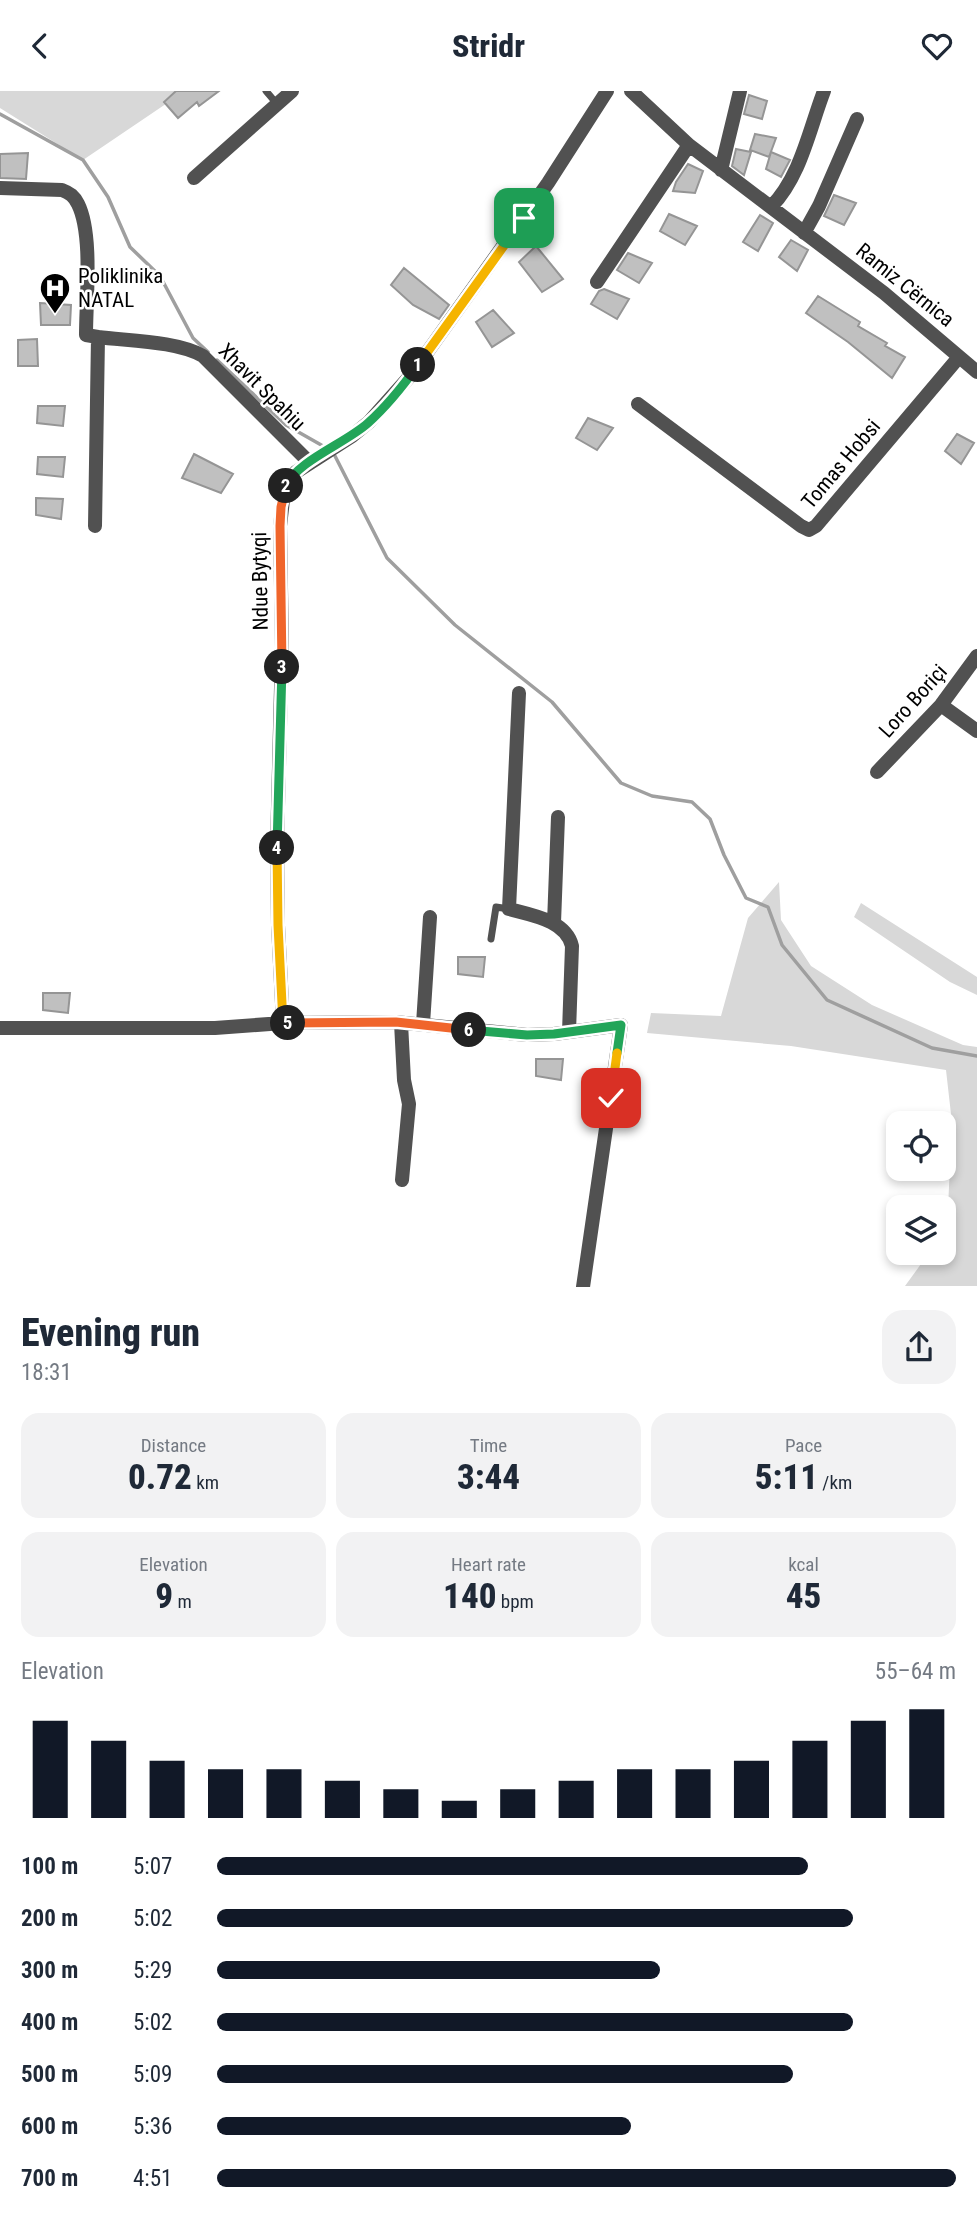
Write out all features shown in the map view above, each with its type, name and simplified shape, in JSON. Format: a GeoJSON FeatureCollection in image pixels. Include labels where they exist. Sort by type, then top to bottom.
{"type":"FeatureCollection","features":[{"type":"Feature","properties":{"kind":"street"},"geometry":{"type":"LineString","coordinates":[[194,179],[292,91]]}},
{"type":"Feature","properties":{"kind":"street","name":"Ndue Bytyqi"},"geometry":{"type":"LineString","coordinates":[[283,1023],[277,859],[282,499],[296,472],[369,422],[411,375],[548,183],[607,91]]}},
{"type":"Feature","properties":{"kind":"street","name":"Ramiz Cërnica"},"geometry":{"type":"LineString","coordinates":[[631,91],[689,145],[912,316],[977,372]]}},
{"type":"Feature","properties":{"kind":"street"},"geometry":{"type":"LineString","coordinates":[[721,170],[740,91]]}},
{"type":"Feature","properties":{"kind":"street"},"geometry":{"type":"LineString","coordinates":[[771,207],[782,196],[796,170],[824,91]]}},
{"type":"Feature","properties":{"kind":"street"},"geometry":{"type":"LineString","coordinates":[[804,233],[819,206],[857,118]]}},
{"type":"Feature","properties":{"kind":"street"},"geometry":{"type":"LineString","coordinates":[[597,282],[689,145]]}},
{"type":"Feature","properties":{"kind":"street"},"geometry":{"type":"LineString","coordinates":[[0,188],[51,188],[71,194],[77,201],[83,220],[86,247],[86,335],[98,337],[95,526]]}},
{"type":"Feature","properties":{"kind":"street","name":"Xhavit Spahiu"},"geometry":{"type":"LineString","coordinates":[[98,337],[195,351],[310,463]]}},
{"type":"Feature","properties":{"kind":"street","name":"Tomas Hobsi"},"geometry":{"type":"LineString","coordinates":[[638,404],[809,530],[816,526],[959,357]]}},
{"type":"Feature","properties":{"kind":"street","name":"Loro Boriçi"},"geometry":{"type":"LineString","coordinates":[[877,772],[941,705],[977,656]]}},
{"type":"Feature","properties":{"kind":"street"},"geometry":{"type":"LineString","coordinates":[[519,693],[509,909],[554,923],[570,937],[569,1032]]}},
{"type":"Feature","properties":{"kind":"street"},"geometry":{"type":"LineString","coordinates":[[941,705],[977,731]]}},
{"type":"Feature","properties":{"kind":"street"},"geometry":{"type":"LineString","coordinates":[[554,923],[558,817]]}},
{"type":"Feature","properties":{"kind":"street"},"geometry":{"type":"LineString","coordinates":[[423,1024],[430,917]]}},
{"type":"Feature","properties":{"kind":"street"},"geometry":{"type":"LineString","coordinates":[[0,1028],[215,1028],[283,1023],[401,1023],[527,1035],[621,1025],[583,1286]]}},
{"type":"Feature","properties":{"kind":"street"},"geometry":{"type":"LineString","coordinates":[[401,1023],[404,1080],[409,1104],[402,1181]]}},
{"type":"Feature","properties":{"kind":"lane"},"geometry":{"type":"LineString","coordinates":[[266,91],[276,104]]}},
{"type":"Feature","properties":{"kind":"lane"},"geometry":{"type":"LineString","coordinates":[[491,939],[496,907],[509,909]]}},
{"type":"Feature","properties":{"kind":"shaded area"},"geometry":{"type":"Polygon","coordinates":[[[0,91],[185,91],[83,160],[0,108],[0,91]]]}},
{"type":"Feature","properties":{"kind":"shaded area"},"geometry":{"type":"Polygon","coordinates":[[[779,882],[781,920],[811,966],[872,1005],[963,1045],[977,1047],[977,1286],[905,1286],[920,1265],[956,1265],[956,1195],[949,1195],[949,1181],[956,1181],[956,1111],[951,1111],[946,1070],[791,1046],[647,1033],[651,1013],[721,1016],[748,918],[779,882]]]}},
{"type":"Feature","properties":{"kind":"shaded area"},"geometry":{"type":"Polygon","coordinates":[[[861,903],[977,977],[977,995],[950,982],[854,917],[861,903]]]}},
{"type":"Feature","properties":{"kind":"building"},"geometry":{"type":"Polygon","coordinates":[[[176,91],[219,91],[199,106],[197,102],[178,118],[164,102],[176,91]]]}},
{"type":"Feature","properties":{"kind":"building"},"geometry":{"type":"Polygon","coordinates":[[[749,95],[767,101],[762,119],[744,114],[749,95]]]}},
{"type":"Feature","properties":{"kind":"building"},"geometry":{"type":"Polygon","coordinates":[[[755,134],[776,138],[769,157],[750,150],[755,134]]]}},
{"type":"Feature","properties":{"kind":"building"},"geometry":{"type":"Polygon","coordinates":[[[736,149],[751,152],[744,175],[732,166],[736,149]]]}},
{"type":"Feature","properties":{"kind":"building"},"geometry":{"type":"Polygon","coordinates":[[[771,152],[790,160],[781,177],[766,169],[771,152]]]}},
{"type":"Feature","properties":{"kind":"building"},"geometry":{"type":"Polygon","coordinates":[[[28,153],[26,179],[0,178],[0,154],[28,153]]]}},
{"type":"Feature","properties":{"kind":"building"},"geometry":{"type":"Polygon","coordinates":[[[688,164],[703,171],[695,193],[673,191],[676,182],[688,164]]]}},
{"type":"Feature","properties":{"kind":"building"},"geometry":{"type":"Polygon","coordinates":[[[834,195],[856,203],[844,225],[824,216],[834,195]]]}},
{"type":"Feature","properties":{"kind":"building"},"geometry":{"type":"Polygon","coordinates":[[[669,214],[697,226],[685,245],[660,231],[669,214]]]}},
{"type":"Feature","properties":{"kind":"building"},"geometry":{"type":"Polygon","coordinates":[[[760,215],[773,223],[758,251],[743,242],[760,215]]]}},
{"type":"Feature","properties":{"kind":"building"},"geometry":{"type":"Polygon","coordinates":[[[791,240],[808,250],[797,271],[779,257],[791,240]]]}},
{"type":"Feature","properties":{"kind":"building"},"geometry":{"type":"Polygon","coordinates":[[[536,246],[563,279],[542,292],[519,262],[536,246]]]}},
{"type":"Feature","properties":{"kind":"building"},"geometry":{"type":"Polygon","coordinates":[[[628,253],[652,263],[639,283],[617,270],[628,253]]]}},
{"type":"Feature","properties":{"kind":"building"},"geometry":{"type":"Polygon","coordinates":[[[404,268],[449,305],[439,319],[413,305],[391,285],[404,268]]]}},
{"type":"Feature","properties":{"kind":"building"},"geometry":{"type":"Polygon","coordinates":[[[604,289],[629,299],[617,319],[591,304],[599,291],[604,289]]]}},
{"type":"Feature","properties":{"kind":"building"},"geometry":{"type":"Polygon","coordinates":[[[818,296],[860,322],[858,326],[905,357],[892,378],[848,342],[806,313],[818,296]]]}},
{"type":"Feature","properties":{"kind":"building","name":"Poliklinika NATAL"},"geometry":{"type":"Polygon","coordinates":[[[40,303],[71,305],[70,325],[41,325],[40,303]]]}},
{"type":"Feature","properties":{"kind":"building"},"geometry":{"type":"Polygon","coordinates":[[[493,310],[514,333],[492,347],[476,322],[493,310]]]}},
{"type":"Feature","properties":{"kind":"building"},"geometry":{"type":"Polygon","coordinates":[[[37,339],[38,366],[18,366],[18,340],[37,339]]]}},
{"type":"Feature","properties":{"kind":"building"},"geometry":{"type":"Polygon","coordinates":[[[38,406],[65,406],[63,426],[37,423],[38,406]]]}},
{"type":"Feature","properties":{"kind":"building"},"geometry":{"type":"Polygon","coordinates":[[[588,418],[613,428],[597,450],[576,438],[588,418]]]}},
{"type":"Feature","properties":{"kind":"building"},"geometry":{"type":"Polygon","coordinates":[[[957,434],[974,443],[961,464],[945,451],[957,434]]]}},
{"type":"Feature","properties":{"kind":"building"},"geometry":{"type":"Polygon","coordinates":[[[194,454],[233,474],[221,493],[182,478],[194,454]]]}},
{"type":"Feature","properties":{"kind":"building"},"geometry":{"type":"Polygon","coordinates":[[[38,457],[65,457],[63,477],[37,474],[38,457]]]}},
{"type":"Feature","properties":{"kind":"building"},"geometry":{"type":"Polygon","coordinates":[[[36,498],[63,499],[61,519],[36,515],[36,498]]]}},
{"type":"Feature","properties":{"kind":"building"},"geometry":{"type":"Polygon","coordinates":[[[458,957],[485,957],[483,977],[458,974],[458,957]]]}},
{"type":"Feature","properties":{"kind":"building"},"geometry":{"type":"Polygon","coordinates":[[[43,993],[70,993],[68,1013],[43,1010],[43,993]]]}},
{"type":"Feature","properties":{"kind":"building"},"geometry":{"type":"Polygon","coordinates":[[[536,1059],[563,1059],[561,1080],[536,1076],[536,1059]]]}},
{"type":"Feature","properties":{"kind":"waterway"},"geometry":{"type":"LineString","coordinates":[[0,114],[83,160],[108,197],[130,247],[160,276],[193,338],[208,352]]}},
{"type":"Feature","properties":{"kind":"waterway"},"geometry":{"type":"LineString","coordinates":[[217,360],[286,425],[323,446]]}},
{"type":"Feature","properties":{"kind":"waterway"},"geometry":{"type":"LineString","coordinates":[[335,456],[387,558],[455,625],[552,702],[621,783],[652,796],[692,802],[710,819],[724,855],[746,898],[768,907],[782,945],[827,1000],[932,1048],[977,1056]]}},
{"type":"Feature","properties":{"kind":"place","name":"Poliklinika NATAL"},"geometry":{"type":"Point","coordinates":[55,315]}},
{"type":"Feature","properties":{"kind":"route"},"geometry":{"type":"LineString","coordinates":[[524,218],[390,401],[352,436],[296,472],[284,492],[280,526],[282,649],[277,846],[283,1023],[396,1022],[527,1035],[621,1025],[611,1098]]}}]}
